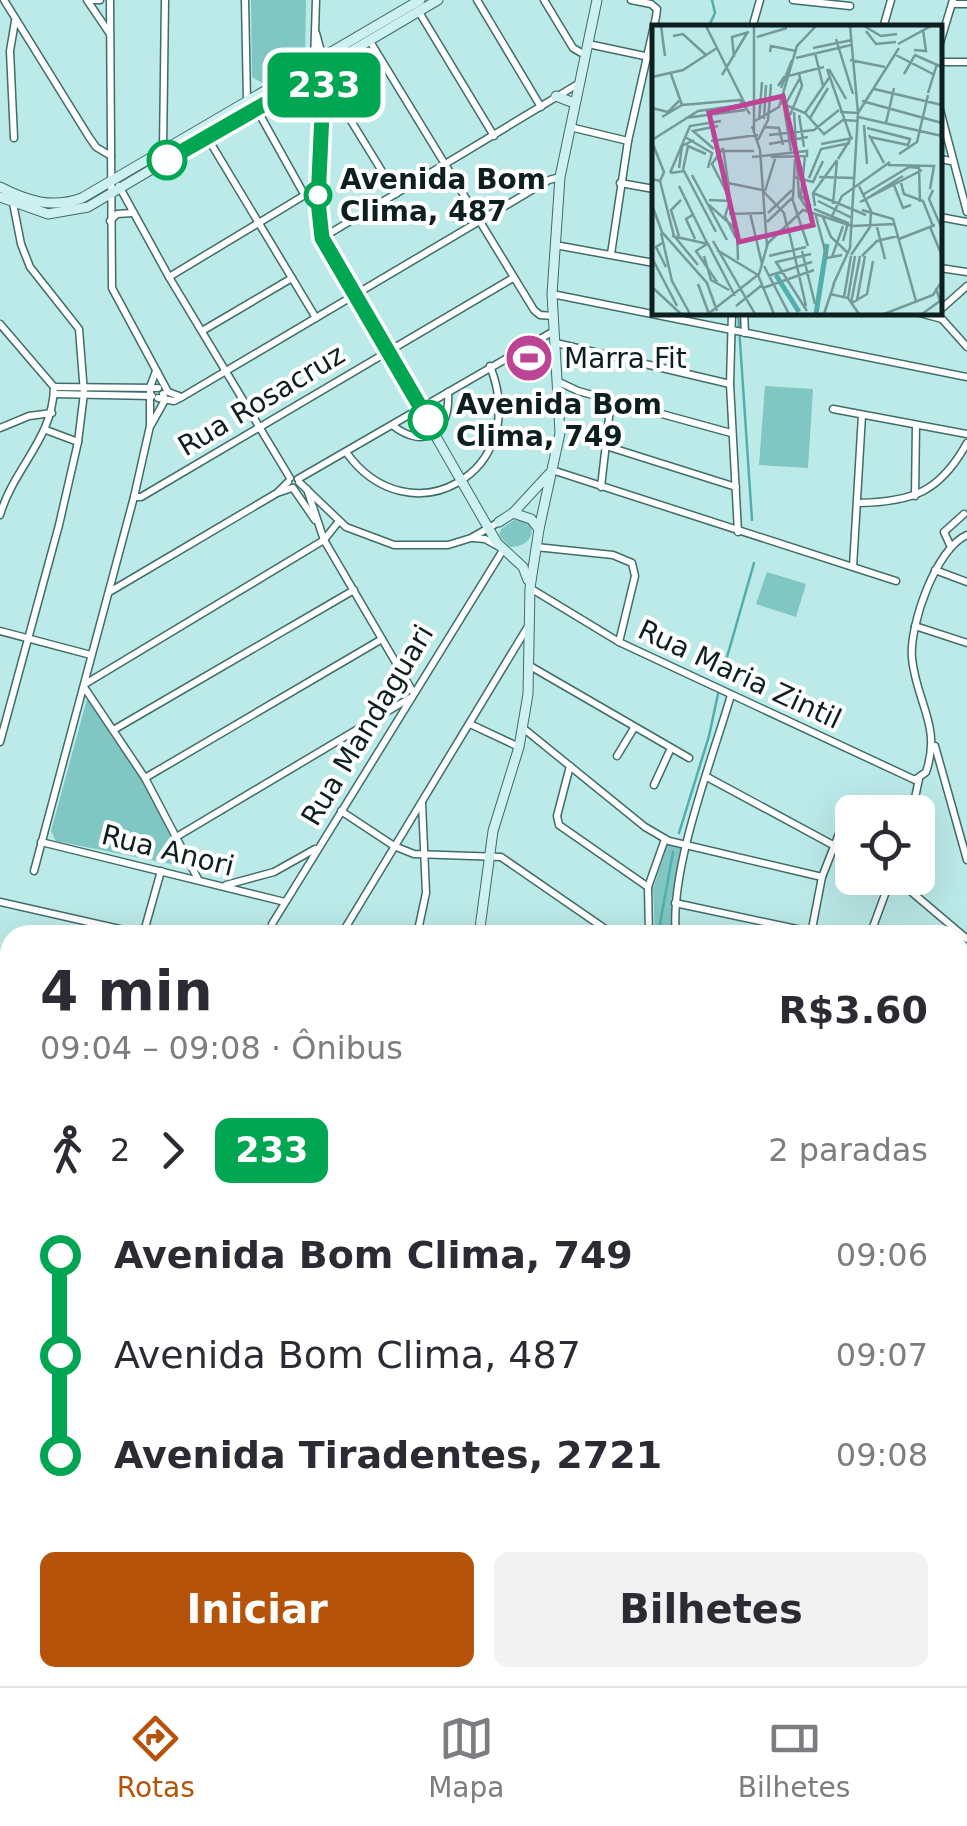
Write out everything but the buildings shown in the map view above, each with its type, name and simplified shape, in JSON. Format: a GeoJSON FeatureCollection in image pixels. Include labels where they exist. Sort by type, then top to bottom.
{"type":"FeatureCollection","features":[{"type":"Feature","properties":{"kind":"main road"},"geometry":{"type":"LineString","coordinates":[[0,187],[26,200],[54,204],[82,198],[165,148],[319,67],[420,0]]}},
{"type":"Feature","properties":{"kind":"main road"},"geometry":{"type":"LineString","coordinates":[[319,67],[371,43],[438,0]]}},
{"type":"Feature","properties":{"kind":"main road"},"geometry":{"type":"LineString","coordinates":[[480,925],[489,855],[523,728],[531,648],[530,588],[538,529],[560,433],[552,294],[560,177],[597,0]]}},
{"type":"Feature","properties":{"kind":"main road"},"geometry":{"type":"LineString","coordinates":[[319,67],[324,91],[320,106]]}},
{"type":"Feature","properties":{"kind":"main road"},"geometry":{"type":"LineString","coordinates":[[319,67],[318,201],[322,238],[386,352],[491,523],[501,547],[524,567],[530,588]]}},
{"type":"Feature","properties":{"kind":"main road"},"geometry":{"type":"LineString","coordinates":[[556,96],[574,103]]}},
{"type":"Feature","properties":{"kind":"main road"},"geometry":{"type":"LineString","coordinates":[[113,177],[207,137],[251,105]]}},
{"type":"Feature","properties":{"kind":"main road"},"geometry":{"type":"LineString","coordinates":[[0,197],[54,214],[88,207],[110,194],[113,177]]}},
{"type":"Feature","properties":{"kind":"main road"},"geometry":{"type":"LineString","coordinates":[[491,523],[513,513],[551,471]]}},
{"type":"Feature","properties":{"kind":"main road"},"geometry":{"type":"LineString","coordinates":[[513,513],[531,519],[538,529]]}},
{"type":"Feature","properties":{"kind":"main road"},"geometry":{"type":"LineString","coordinates":[[501,547],[519,554],[536,547]]}},
{"type":"Feature","properties":{"kind":"street"},"geometry":{"type":"LineString","coordinates":[[4,0],[96,147],[169,278],[316,520]]}},
{"type":"Feature","properties":{"kind":"street"},"geometry":{"type":"LineString","coordinates":[[93,0],[110,34]]}},
{"type":"Feature","properties":{"kind":"street"},"geometry":{"type":"LineString","coordinates":[[110,0],[113,177]]}},
{"type":"Feature","properties":{"kind":"street"},"geometry":{"type":"LineString","coordinates":[[165,0],[165,148]]}},
{"type":"Feature","properties":{"kind":"street"},"geometry":{"type":"LineString","coordinates":[[245,0],[251,105],[304,194]]}},
{"type":"Feature","properties":{"kind":"street"},"geometry":{"type":"LineString","coordinates":[[316,0],[319,67]]}},
{"type":"Feature","properties":{"kind":"street"},"geometry":{"type":"LineString","coordinates":[[478,0],[541,107]]}},
{"type":"Feature","properties":{"kind":"street"},"geometry":{"type":"LineString","coordinates":[[544,0],[573,48],[585,56]]}},
{"type":"Feature","properties":{"kind":"street"},"geometry":{"type":"LineString","coordinates":[[631,0],[657,9],[655,25]]}},
{"type":"Feature","properties":{"kind":"street"},"geometry":{"type":"LineString","coordinates":[[753,25],[760,0]]}},
{"type":"Feature","properties":{"kind":"street"},"geometry":{"type":"LineString","coordinates":[[793,0],[850,6]]}},
{"type":"Feature","properties":{"kind":"street"},"geometry":{"type":"LineString","coordinates":[[884,25],[891,0]]}},
{"type":"Feature","properties":{"kind":"street"},"geometry":{"type":"LineString","coordinates":[[942,36],[952,2],[967,4]]}},
{"type":"Feature","properties":{"kind":"street"},"geometry":{"type":"LineString","coordinates":[[419,12],[494,136]]}},
{"type":"Feature","properties":{"kind":"street"},"geometry":{"type":"LineString","coordinates":[[14,138],[10,51],[16,20]]}},
{"type":"Feature","properties":{"kind":"street"},"geometry":{"type":"LineString","coordinates":[[371,43],[536,314],[553,316]]}},
{"type":"Feature","properties":{"kind":"street"},"geometry":{"type":"LineString","coordinates":[[588,44],[651,57],[628,141],[611,254]]}},
{"type":"Feature","properties":{"kind":"street"},"geometry":{"type":"LineString","coordinates":[[322,238],[578,84]]}},
{"type":"Feature","properties":{"kind":"street"},"geometry":{"type":"LineString","coordinates":[[324,91],[337,98],[396,194]]}},
{"type":"Feature","properties":{"kind":"street"},"geometry":{"type":"LineString","coordinates":[[942,119],[967,212]]}},
{"type":"Feature","properties":{"kind":"street"},"geometry":{"type":"LineString","coordinates":[[568,127],[628,141]]}},
{"type":"Feature","properties":{"kind":"street"},"geometry":{"type":"LineString","coordinates":[[89,137],[103,144],[110,132]]}},
{"type":"Feature","properties":{"kind":"street"},"geometry":{"type":"LineString","coordinates":[[207,137],[316,318]]}},
{"type":"Feature","properties":{"kind":"street"},"geometry":{"type":"LineString","coordinates":[[96,147],[111,156]]}},
{"type":"Feature","properties":{"kind":"street"},"geometry":{"type":"LineString","coordinates":[[942,159],[951,160]]}},
{"type":"Feature","properties":{"kind":"street"},"geometry":{"type":"LineString","coordinates":[[54,391],[157,394],[174,401],[560,177]]}},
{"type":"Feature","properties":{"kind":"street"},"geometry":{"type":"LineString","coordinates":[[620,183],[652,189]]}},
{"type":"Feature","properties":{"kind":"street"},"geometry":{"type":"LineString","coordinates":[[169,278],[318,187]]}},
{"type":"Feature","properties":{"kind":"street"},"geometry":{"type":"LineString","coordinates":[[110,194],[112,288],[168,392],[182,397]]}},
{"type":"Feature","properties":{"kind":"street"},"geometry":{"type":"LineString","coordinates":[[296,201],[318,201]]}},
{"type":"Feature","properties":{"kind":"street"},"geometry":{"type":"LineString","coordinates":[[0,742],[78,442],[84,390],[79,329],[30,267],[13,203]]}},
{"type":"Feature","properties":{"kind":"street"},"geometry":{"type":"LineString","coordinates":[[110,221],[120,213],[134,213]]}},
{"type":"Feature","properties":{"kind":"street"},"geometry":{"type":"LineString","coordinates":[[942,217],[967,222]]}},
{"type":"Feature","properties":{"kind":"street"},"geometry":{"type":"LineString","coordinates":[[555,245],[652,264]]}},
{"type":"Feature","properties":{"kind":"street"},"geometry":{"type":"LineString","coordinates":[[942,268],[967,272]]}},
{"type":"Feature","properties":{"kind":"street"},"geometry":{"type":"LineString","coordinates":[[202,331],[292,278]]}},
{"type":"Feature","properties":{"kind":"street","name":"Rua Rosacruz"},"geometry":{"type":"LineString","coordinates":[[134,497],[141,497],[513,278]]}},
{"type":"Feature","properties":{"kind":"street"},"geometry":{"type":"LineString","coordinates":[[942,308],[967,286]]}},
{"type":"Feature","properties":{"kind":"street"},"geometry":{"type":"LineString","coordinates":[[552,294],[652,314]]}},
{"type":"Feature","properties":{"kind":"street"},"geometry":{"type":"LineString","coordinates":[[655,315],[967,376]]}},
{"type":"Feature","properties":{"kind":"street"},"geometry":{"type":"LineString","coordinates":[[733,315],[739,332]]}},
{"type":"Feature","properties":{"kind":"street"},"geometry":{"type":"LineString","coordinates":[[741,533],[730,384],[743,315]]}},
{"type":"Feature","properties":{"kind":"street"},"geometry":{"type":"LineString","coordinates":[[938,315],[967,347]]}},
{"type":"Feature","properties":{"kind":"street"},"geometry":{"type":"LineString","coordinates":[[0,324],[54,391],[46,430],[9,490],[0,515]]}},
{"type":"Feature","properties":{"kind":"street"},"geometry":{"type":"LineString","coordinates":[[110,592],[554,331]]}},
{"type":"Feature","properties":{"kind":"street"},"geometry":{"type":"LineString","coordinates":[[556,344],[730,384]]}},
{"type":"Feature","properties":{"kind":"street"},"geometry":{"type":"LineString","coordinates":[[557,356],[571,347]]}},
{"type":"Feature","properties":{"kind":"street"},"geometry":{"type":"LineString","coordinates":[[346,452],[368,475],[402,490],[428,492],[462,480],[486,458],[498,433],[501,399],[490,366]]}},
{"type":"Feature","properties":{"kind":"street"},"geometry":{"type":"LineString","coordinates":[[34,871],[134,497],[157,394],[156,372]]}},
{"type":"Feature","properties":{"kind":"street"},"geometry":{"type":"LineString","coordinates":[[560,388],[732,434]]}},
{"type":"Feature","properties":{"kind":"street"},"geometry":{"type":"LineString","coordinates":[[392,425],[408,436],[435,433],[448,413],[448,392]]}},
{"type":"Feature","properties":{"kind":"street"},"geometry":{"type":"LineString","coordinates":[[150,426],[157,394]]}},
{"type":"Feature","properties":{"kind":"street"},"geometry":{"type":"LineString","coordinates":[[601,487],[611,400]]}},
{"type":"Feature","properties":{"kind":"street"},"geometry":{"type":"LineString","coordinates":[[833,409],[967,434]]}},
{"type":"Feature","properties":{"kind":"street"},"geometry":{"type":"LineString","coordinates":[[0,428],[29,416],[52,413]]}},
{"type":"Feature","properties":{"kind":"street"},"geometry":{"type":"LineString","coordinates":[[853,567],[862,415]]}},
{"type":"Feature","properties":{"kind":"street"},"geometry":{"type":"LineString","coordinates":[[915,496],[916,425]]}},
{"type":"Feature","properties":{"kind":"street"},"geometry":{"type":"LineString","coordinates":[[46,430],[78,442]]}},
{"type":"Feature","properties":{"kind":"street"},"geometry":{"type":"LineString","coordinates":[[858,503],[901,501],[915,496],[946,475],[967,442]]}},
{"type":"Feature","properties":{"kind":"street"},"geometry":{"type":"LineString","coordinates":[[606,446],[736,487]]}},
{"type":"Feature","properties":{"kind":"street"},"geometry":{"type":"LineString","coordinates":[[551,471],[896,581]]}},
{"type":"Feature","properties":{"kind":"street"},"geometry":{"type":"LineString","coordinates":[[138,478],[142,486],[156,488]]}},
{"type":"Feature","properties":{"kind":"street"},"geometry":{"type":"LineString","coordinates":[[293,483],[307,490],[354,532],[394,545],[448,545],[471,538],[491,523]]}},
{"type":"Feature","properties":{"kind":"street"},"geometry":{"type":"LineString","coordinates":[[178,836],[413,695],[324,540],[307,490]]}},
{"type":"Feature","properties":{"kind":"street"},"geometry":{"type":"LineString","coordinates":[[950,545],[944,532],[964,514]]}},
{"type":"Feature","properties":{"kind":"street"},"geometry":{"type":"LineString","coordinates":[[84,685],[324,540],[339,521]]}},
{"type":"Feature","properties":{"kind":"street"},"geometry":{"type":"LineString","coordinates":[[967,535],[950,545],[935,570],[915,626],[912,660],[967,860]]}},
{"type":"Feature","properties":{"kind":"street"},"geometry":{"type":"LineString","coordinates":[[471,538],[485,539],[501,547]]}},
{"type":"Feature","properties":{"kind":"street","name":"Rua Mandaguari"},"geometry":{"type":"LineString","coordinates":[[272,924],[501,547]]}},
{"type":"Feature","properties":{"kind":"street"},"geometry":{"type":"LineString","coordinates":[[536,547],[614,555],[632,562],[635,576],[619,642]]}},
{"type":"Feature","properties":{"kind":"street"},"geometry":{"type":"LineString","coordinates":[[935,570],[967,582]]}},
{"type":"Feature","properties":{"kind":"street","name":"Rua Maria Zintil"},"geometry":{"type":"LineString","coordinates":[[530,588],[619,642],[910,779],[920,779]]}},
{"type":"Feature","properties":{"kind":"street"},"geometry":{"type":"LineString","coordinates":[[114,729],[354,590]]}},
{"type":"Feature","properties":{"kind":"street"},"geometry":{"type":"LineString","coordinates":[[347,925],[531,622]]}},
{"type":"Feature","properties":{"kind":"street"},"geometry":{"type":"LineString","coordinates":[[915,626],[967,644]]}},
{"type":"Feature","properties":{"kind":"street"},"geometry":{"type":"LineString","coordinates":[[0,631],[91,655]]}},
{"type":"Feature","properties":{"kind":"street"},"geometry":{"type":"LineString","coordinates":[[145,778],[382,639]]}},
{"type":"Feature","properties":{"kind":"street"},"geometry":{"type":"LineString","coordinates":[[515,648],[531,648]]}},
{"type":"Feature","properties":{"kind":"street"},"geometry":{"type":"LineString","coordinates":[[530,666],[689,758]]}},
{"type":"Feature","properties":{"kind":"street"},"geometry":{"type":"LineString","coordinates":[[84,685],[145,778],[198,880]]}},
{"type":"Feature","properties":{"kind":"street"},"geometry":{"type":"LineString","coordinates":[[676,925],[684,845],[731,696]]}},
{"type":"Feature","properties":{"kind":"street"},"geometry":{"type":"LineString","coordinates":[[470,724],[518,748]]}},
{"type":"Feature","properties":{"kind":"street"},"geometry":{"type":"LineString","coordinates":[[523,728],[645,827],[667,840],[822,878]]}},
{"type":"Feature","properties":{"kind":"street"},"geometry":{"type":"LineString","coordinates":[[617,756],[634,728]]}},
{"type":"Feature","properties":{"kind":"street"},"geometry":{"type":"LineString","coordinates":[[916,795],[933,740]]}},
{"type":"Feature","properties":{"kind":"street"},"geometry":{"type":"LineString","coordinates":[[654,784],[671,748]]}},
{"type":"Feature","properties":{"kind":"street"},"geometry":{"type":"LineString","coordinates":[[929,763],[944,776]]}},
{"type":"Feature","properties":{"kind":"street"},"geometry":{"type":"LineString","coordinates":[[570,766],[557,816],[559,825],[648,887]]}},
{"type":"Feature","properties":{"kind":"street"},"geometry":{"type":"LineString","coordinates":[[707,777],[833,846]]}},
{"type":"Feature","properties":{"kind":"street"},"geometry":{"type":"LineString","coordinates":[[418,925],[426,893],[422,803]]}},
{"type":"Feature","properties":{"kind":"street"},"geometry":{"type":"LineString","coordinates":[[342,811],[394,846],[425,856],[489,855],[506,860],[600,925]]}},
{"type":"Feature","properties":{"kind":"street"},"geometry":{"type":"LineString","coordinates":[[649,925],[648,887],[667,840]]}},
{"type":"Feature","properties":{"kind":"street"},"geometry":{"type":"LineString","coordinates":[[813,925],[822,878],[835,841]]}},
{"type":"Feature","properties":{"kind":"street","name":"Rua Anori"},"geometry":{"type":"LineString","coordinates":[[41,842],[285,902]]}},
{"type":"Feature","properties":{"kind":"street"},"geometry":{"type":"LineString","coordinates":[[222,886],[274,872],[301,860],[320,845]]}},
{"type":"Feature","properties":{"kind":"street"},"geometry":{"type":"LineString","coordinates":[[147,925],[161,872]]}},
{"type":"Feature","properties":{"kind":"street"},"geometry":{"type":"LineString","coordinates":[[876,925],[887,895]]}},
{"type":"Feature","properties":{"kind":"street"},"geometry":{"type":"LineString","coordinates":[[914,895],[950,925]]}},
{"type":"Feature","properties":{"kind":"street"},"geometry":{"type":"LineString","coordinates":[[0,902],[100,925]]}},
{"type":"Feature","properties":{"kind":"street"},"geometry":{"type":"LineString","coordinates":[[675,903],[772,925]]}},
{"type":"Feature","properties":{"kind":"shaded area"},"geometry":{"type":"Polygon","coordinates":[[[251,0],[306,0],[305,58],[264,84],[252,77],[251,0]]]}},
{"type":"Feature","properties":{"kind":"shaded area"},"geometry":{"type":"Polygon","coordinates":[[[765,386],[813,389],[808,468],[759,465],[765,386]]]}},
{"type":"Feature","properties":{"kind":"shaded area"},"geometry":{"type":"Polygon","coordinates":[[[519,517],[530,525],[531,535],[524,544],[510,547],[499,536],[501,529],[519,517]]]}},
{"type":"Feature","properties":{"kind":"shaded area"},"geometry":{"type":"Polygon","coordinates":[[[767,572],[806,584],[796,617],[756,604],[767,572]]]}},
{"type":"Feature","properties":{"kind":"shaded area"},"geometry":{"type":"Polygon","coordinates":[[[87,699],[146,787],[186,867],[56,841],[51,831],[87,699]]]}},
{"type":"Feature","properties":{"kind":"shaded area"},"geometry":{"type":"Polygon","coordinates":[[[668,844],[682,849],[671,902],[672,925],[655,925],[653,888],[668,844]]]}},
{"type":"Feature","properties":{"kind":"waterway"},"geometry":{"type":"LineString","coordinates":[[709,25],[715,13],[712,0]]}},
{"type":"Feature","properties":{"kind":"waterway"},"geometry":{"type":"LineString","coordinates":[[738,315],[752,520]]}},
{"type":"Feature","properties":{"kind":"waterway"},"geometry":{"type":"LineString","coordinates":[[723,671],[754,563]]}},
{"type":"Feature","properties":{"kind":"waterway"},"geometry":{"type":"LineString","coordinates":[[679,833],[718,694]]}},
{"type":"Feature","properties":{"kind":"waterway"},"geometry":{"type":"LineString","coordinates":[[660,925],[673,852]]}},
{"type":"Feature","properties":{"kind":"bus line","name":"233"},"geometry":{"type":"LineString","coordinates":[[167,160],[324,70],[318,201],[322,238],[428,420]]}},
{"type":"Feature","properties":{"kind":"place","name":"Avenida Bom Clima, 487"},"geometry":{"type":"Point","coordinates":[318,195]}},
{"type":"Feature","properties":{"kind":"place","name":"Marra Fit"},"geometry":{"type":"Point","coordinates":[529,358]}},
{"type":"Feature","properties":{"kind":"place","name":"Avenida Bom Clima, 749"},"geometry":{"type":"Point","coordinates":[428,420]}}]}
